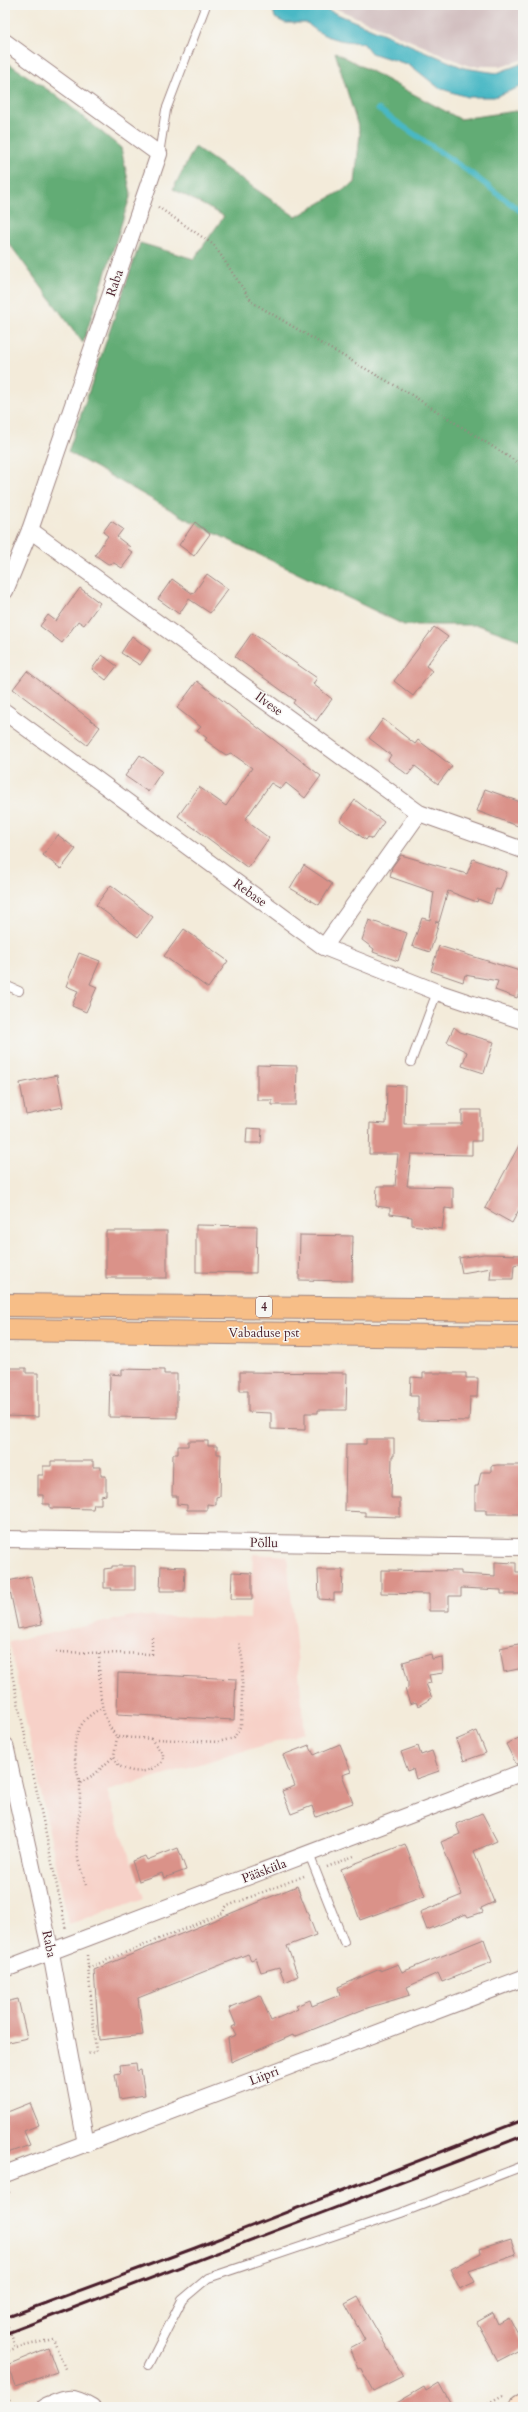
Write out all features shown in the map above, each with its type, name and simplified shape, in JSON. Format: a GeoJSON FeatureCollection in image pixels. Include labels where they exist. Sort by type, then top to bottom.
{"type":"FeatureCollection","features":[{"type":"Feature","properties":{"kind":"highway","name":"Vabaduse pst"},"geometry":{"type":"LineString","coordinates":[[5,1305],[523,1310]]}},
{"type":"Feature","properties":{"kind":"highway","name":"Vabaduse pst"},"geometry":{"type":"LineString","coordinates":[[5,1330],[523,1337]]}},
{"type":"Feature","properties":{"kind":"street"},"geometry":{"type":"LineString","coordinates":[[5,42],[159,154]]}},
{"type":"Feature","properties":{"kind":"street","name":"Raba"},"geometry":{"type":"LineString","coordinates":[[5,591],[30,530],[159,154]]}},
{"type":"Feature","properties":{"kind":"street","name":"Ilvese"},"geometry":{"type":"LineString","coordinates":[[30,530],[419,813],[523,850]]}},
{"type":"Feature","properties":{"kind":"street","name":"Rebase"},"geometry":{"type":"LineString","coordinates":[[5,712],[324,947],[436,992],[523,1021]]}},
{"type":"Feature","properties":{"kind":"street"},"geometry":{"type":"LineString","coordinates":[[324,947],[419,813]]}},
{"type":"Feature","properties":{"kind":"street","name":"Põllu"},"geometry":{"type":"LineString","coordinates":[[5,1539],[523,1547]]}},
{"type":"Feature","properties":{"kind":"street","name":"Raba"},"geometry":{"type":"LineString","coordinates":[[5,1745],[51,1953],[86,2144]]}},
{"type":"Feature","properties":{"kind":"street","name":"Pääsküla"},"geometry":{"type":"LineString","coordinates":[[5,1970],[523,1772]]}},
{"type":"Feature","properties":{"kind":"street","name":"Liipri"},"geometry":{"type":"LineString","coordinates":[[5,2174],[523,1978]]}},
{"type":"Feature","properties":{"kind":"street"},"geometry":{"type":"LineString","coordinates":[[45,2407],[70,2397],[80,2399],[92,2407]]}},
{"type":"Feature","properties":{"kind":"lane"},"geometry":{"type":"LineString","coordinates":[[159,154],[166,110],[206,5]]}},
{"type":"Feature","properties":{"kind":"lane"},"geometry":{"type":"LineString","coordinates":[[5,986],[19,991]]}},
{"type":"Feature","properties":{"kind":"lane"},"geometry":{"type":"LineString","coordinates":[[412,1062],[436,992]]}},
{"type":"Feature","properties":{"kind":"lane"},"geometry":{"type":"LineString","coordinates":[[309,1854],[344,1942]]}},
{"type":"Feature","properties":{"kind":"lane"},"geometry":{"type":"LineString","coordinates":[[149,2365],[182,2300],[208,2278],[401,2213],[523,2166]]}},
{"type":"Feature","properties":{"kind":"path"},"geometry":{"type":"LineString","coordinates":[[144,198],[214,245],[252,302],[410,394],[523,466]]}},
{"type":"Feature","properties":{"kind":"path"},"geometry":{"type":"LineString","coordinates":[[56,1652],[152,1654],[152,1634]]}},
{"type":"Feature","properties":{"kind":"path"},"geometry":{"type":"LineString","coordinates":[[5,1641],[70,1945],[86,1949],[96,2052],[70,2057]]}},
{"type":"Feature","properties":{"kind":"path"},"geometry":{"type":"LineString","coordinates":[[99,1654],[102,1708],[109,1728],[117,1737],[218,1742],[234,1738],[241,1725],[243,1663],[239,1641]]}},
{"type":"Feature","properties":{"kind":"path"},"geometry":{"type":"LineString","coordinates":[[86,1885],[78,1860],[76,1835],[80,1811],[80,1783],[75,1767],[76,1734],[82,1721],[90,1714],[102,1708]]}},
{"type":"Feature","properties":{"kind":"path"},"geometry":{"type":"LineString","coordinates":[[117,1737],[114,1756],[119,1766],[127,1771],[142,1772],[157,1767],[163,1761],[163,1754],[150,1738]]}},
{"type":"Feature","properties":{"kind":"path"},"geometry":{"type":"LineString","coordinates":[[80,1783],[95,1774],[114,1756]]}},
{"type":"Feature","properties":{"kind":"path"},"geometry":{"type":"LineString","coordinates":[[88,1968],[223,1913],[225,1907],[359,1854]]}},
{"type":"Feature","properties":{"kind":"path"},"geometry":{"type":"LineString","coordinates":[[5,2319],[16,2348]]}},
{"type":"Feature","properties":{"kind":"path"},"geometry":{"type":"LineString","coordinates":[[5,2352],[53,2339],[66,2371]]}},
{"type":"Feature","properties":{"kind":"path"},"geometry":{"type":"LineString","coordinates":[[5,2388],[12,2407]]}},
{"type":"Feature","properties":{"kind":"path"},"geometry":{"type":"LineString","coordinates":[[481,2407],[518,2401]]}},
{"type":"Feature","properties":{"kind":"shaded area"},"geometry":{"type":"Polygon","coordinates":[[[328,5],[523,5],[523,59],[504,66],[469,66],[328,5]]]}},
{"type":"Feature","properties":{"kind":"shaded area"},"geometry":{"type":"Polygon","coordinates":[[[253,1554],[287,1556],[305,1733],[107,1791],[144,1898],[69,1925],[9,1642],[133,1616],[250,1619],[253,1554]]]}},
{"type":"Feature","properties":{"kind":"green space"},"geometry":{"type":"Polygon","coordinates":[[[335,52],[460,119],[523,110],[523,641],[478,625],[404,625],[194,523],[68,452],[140,243],[194,259],[224,216],[173,189],[195,147],[296,217],[355,183],[360,133],[335,52]]]}},
{"type":"Feature","properties":{"kind":"green space"},"geometry":{"type":"Polygon","coordinates":[[[5,61],[60,98],[121,148],[131,194],[83,343],[5,238],[5,61]]]}},
{"type":"Feature","properties":{"kind":"water"},"geometry":{"type":"Polygon","coordinates":[[[272,5],[316,5],[464,68],[497,73],[523,63],[523,86],[494,97],[467,97],[439,88],[410,65],[371,53],[363,43],[326,36],[307,23],[285,23],[275,18],[272,5]]]}},
{"type":"Feature","properties":{"kind":"building"},"geometry":{"type":"Polygon","coordinates":[[[111,521],[123,529],[117,537],[130,547],[128,549],[133,553],[122,568],[114,563],[108,564],[95,555],[108,536],[103,532],[111,521]]]}},
{"type":"Feature","properties":{"kind":"building"},"geometry":{"type":"Polygon","coordinates":[[[195,522],[210,534],[194,556],[179,545],[195,522]]]}},
{"type":"Feature","properties":{"kind":"building"},"geometry":{"type":"Polygon","coordinates":[[[207,574],[228,589],[210,613],[189,599],[179,614],[158,599],[172,579],[193,594],[207,574]]]}},
{"type":"Feature","properties":{"kind":"building"},"geometry":{"type":"Polygon","coordinates":[[[80,588],[100,603],[84,625],[78,621],[62,643],[40,626],[48,615],[56,621],[80,588]]]}},
{"type":"Feature","properties":{"kind":"building"},"geometry":{"type":"Polygon","coordinates":[[[434,627],[448,637],[426,666],[432,671],[413,696],[394,681],[434,627]]]}},
{"type":"Feature","properties":{"kind":"building"},"geometry":{"type":"Polygon","coordinates":[[[252,633],[317,678],[313,684],[332,699],[316,721],[293,703],[295,700],[235,657],[252,633]]]}},
{"type":"Feature","properties":{"kind":"building"},"geometry":{"type":"Polygon","coordinates":[[[132,636],[150,650],[140,665],[121,653],[132,636]]]}},
{"type":"Feature","properties":{"kind":"building"},"geometry":{"type":"Polygon","coordinates":[[[102,655],[117,666],[106,680],[92,669],[102,655]]]}},
{"type":"Feature","properties":{"kind":"building"},"geometry":{"type":"Polygon","coordinates":[[[27,671],[100,727],[87,745],[13,689],[27,671]]]}},
{"type":"Feature","properties":{"kind":"building"},"geometry":{"type":"Polygon","coordinates":[[[197,681],[321,776],[305,798],[286,783],[281,789],[271,783],[245,820],[269,838],[248,868],[178,816],[199,787],[226,806],[252,768],[231,753],[226,755],[205,740],[207,738],[197,731],[201,727],[177,708],[197,681]]]}},
{"type":"Feature","properties":{"kind":"building"},"geometry":{"type":"Polygon","coordinates":[[[383,719],[415,744],[418,740],[452,766],[438,784],[415,766],[408,775],[388,760],[391,755],[369,738],[383,719]]]}},
{"type":"Feature","properties":{"kind":"building"},"geometry":{"type":"Polygon","coordinates":[[[140,755],[162,771],[148,792],[125,776],[140,755]]]}},
{"type":"Feature","properties":{"kind":"building"},"geometry":{"type":"Polygon","coordinates":[[[485,789],[523,803],[523,814],[518,826],[477,811],[485,789]]]}},
{"type":"Feature","properties":{"kind":"building"},"geometry":{"type":"Polygon","coordinates":[[[355,800],[384,822],[372,839],[368,837],[366,840],[340,821],[355,800]]]}},
{"type":"Feature","properties":{"kind":"building"},"geometry":{"type":"Polygon","coordinates":[[[58,835],[76,849],[61,869],[43,855],[58,835]]]}},
{"type":"Feature","properties":{"kind":"building"},"geometry":{"type":"Polygon","coordinates":[[[401,855],[467,874],[473,859],[507,872],[500,890],[496,889],[491,904],[478,899],[477,902],[448,891],[439,922],[435,922],[439,923],[430,952],[412,946],[422,918],[430,920],[434,892],[390,877],[392,867],[401,855]]]}},
{"type":"Feature","properties":{"kind":"building"},"geometry":{"type":"Polygon","coordinates":[[[304,865],[332,884],[319,905],[290,888],[304,865]]]}},
{"type":"Feature","properties":{"kind":"building"},"geometry":{"type":"Polygon","coordinates":[[[111,885],[153,917],[138,937],[96,905],[111,885]]]}},
{"type":"Feature","properties":{"kind":"building"},"geometry":{"type":"Polygon","coordinates":[[[369,920],[407,933],[398,961],[373,952],[374,949],[362,940],[369,920]]]}},
{"type":"Feature","properties":{"kind":"building"},"geometry":{"type":"Polygon","coordinates":[[[184,929],[228,961],[208,988],[164,956],[184,929]]]}},
{"type":"Feature","properties":{"kind":"building"},"geometry":{"type":"Polygon","coordinates":[[[439,946],[523,972],[523,984],[517,998],[495,990],[498,981],[465,975],[463,982],[431,971],[439,946]]]}},
{"type":"Feature","properties":{"kind":"building"},"geometry":{"type":"Polygon","coordinates":[[[79,953],[100,961],[90,984],[97,987],[86,1012],[72,1006],[78,991],[66,986],[79,953]]]}},
{"type":"Feature","properties":{"kind":"building"},"geometry":{"type":"Polygon","coordinates":[[[454,1027],[460,1032],[494,1042],[484,1073],[462,1066],[467,1052],[447,1042],[454,1027]]]}},
{"type":"Feature","properties":{"kind":"building"},"geometry":{"type":"Polygon","coordinates":[[[257,1065],[297,1066],[296,1105],[272,1105],[272,1100],[257,1100],[257,1065]]]}},
{"type":"Feature","properties":{"kind":"building"},"geometry":{"type":"Polygon","coordinates":[[[57,1075],[63,1107],[26,1115],[20,1083],[57,1075]]]}},
{"type":"Feature","properties":{"kind":"building"},"geometry":{"type":"Polygon","coordinates":[[[387,1085],[405,1086],[404,1124],[462,1124],[462,1110],[481,1110],[481,1141],[472,1141],[472,1155],[411,1154],[407,1186],[453,1187],[453,1209],[445,1208],[442,1229],[412,1225],[412,1217],[390,1214],[390,1208],[376,1206],[377,1186],[395,1186],[398,1154],[369,1154],[370,1123],[386,1124],[387,1085]]]}},
{"type":"Feature","properties":{"kind":"building"},"geometry":{"type":"Polygon","coordinates":[[[247,1128],[262,1129],[261,1143],[246,1143],[247,1128]]]}},
{"type":"Feature","properties":{"kind":"building"},"geometry":{"type":"Polygon","coordinates":[[[523,1138],[523,1202],[512,1223],[485,1208],[523,1138]]]}},
{"type":"Feature","properties":{"kind":"building"},"geometry":{"type":"Polygon","coordinates":[[[196,1225],[257,1226],[256,1273],[196,1272],[196,1225]]]}},
{"type":"Feature","properties":{"kind":"building"},"geometry":{"type":"Polygon","coordinates":[[[106,1231],[167,1231],[167,1278],[106,1278],[106,1231]]]}},
{"type":"Feature","properties":{"kind":"building"},"geometry":{"type":"Polygon","coordinates":[[[300,1235],[353,1236],[352,1281],[299,1280],[300,1235]]]}},
{"type":"Feature","properties":{"kind":"building"},"geometry":{"type":"Polygon","coordinates":[[[484,1254],[523,1255],[523,1263],[514,1265],[513,1279],[490,1279],[491,1268],[462,1273],[459,1258],[484,1254]]]}},
{"type":"Feature","properties":{"kind":"building"},"geometry":{"type":"Polygon","coordinates":[[[5,1368],[26,1368],[26,1373],[38,1373],[38,1417],[5,1416],[5,1368]]]}},
{"type":"Feature","properties":{"kind":"building"},"geometry":{"type":"Polygon","coordinates":[[[122,1369],[164,1370],[164,1374],[177,1374],[177,1418],[109,1417],[110,1374],[122,1375],[122,1369]]]}},
{"type":"Feature","properties":{"kind":"building"},"geometry":{"type":"Polygon","coordinates":[[[240,1372],[347,1373],[346,1410],[318,1410],[318,1413],[305,1413],[305,1430],[271,1429],[271,1413],[248,1412],[248,1391],[240,1391],[240,1372]]]}},
{"type":"Feature","properties":{"kind":"building"},"geometry":{"type":"Polygon","coordinates":[[[423,1373],[466,1373],[466,1378],[478,1378],[477,1397],[470,1397],[469,1421],[418,1420],[418,1396],[410,1396],[411,1377],[423,1378],[423,1373]]]}},
{"type":"Feature","properties":{"kind":"building"},"geometry":{"type":"Polygon","coordinates":[[[366,1439],[394,1439],[391,1498],[400,1498],[400,1517],[365,1516],[365,1512],[345,1511],[346,1444],[366,1444],[366,1439]]]}},
{"type":"Feature","properties":{"kind":"building"},"geometry":{"type":"Polygon","coordinates":[[[188,1441],[208,1441],[208,1446],[217,1446],[217,1454],[221,1454],[220,1496],[216,1497],[216,1505],[207,1504],[207,1510],[187,1510],[187,1505],[177,1504],[177,1496],[172,1496],[173,1454],[178,1454],[178,1446],[188,1446],[188,1441]]]}},
{"type":"Feature","properties":{"kind":"building"},"geometry":{"type":"Polygon","coordinates":[[[51,1461],[93,1461],[93,1467],[101,1467],[101,1476],[106,1476],[106,1495],[101,1496],[101,1504],[94,1504],[93,1509],[50,1508],[50,1504],[43,1504],[43,1495],[38,1495],[38,1475],[43,1475],[43,1466],[51,1466],[51,1461]]]}},
{"type":"Feature","properties":{"kind":"building"},"geometry":{"type":"Polygon","coordinates":[[[523,1465],[523,1514],[486,1514],[486,1510],[475,1510],[475,1486],[478,1486],[481,1472],[491,1472],[491,1466],[523,1465]]]}},
{"type":"Feature","properties":{"kind":"building"},"geometry":{"type":"Polygon","coordinates":[[[495,1562],[516,1563],[516,1572],[523,1572],[523,1594],[501,1594],[501,1590],[461,1588],[461,1596],[449,1596],[449,1611],[429,1611],[429,1594],[381,1593],[381,1570],[461,1571],[461,1574],[495,1576],[495,1562]]]}},
{"type":"Feature","properties":{"kind":"building"},"geometry":{"type":"Polygon","coordinates":[[[112,1566],[135,1566],[135,1590],[111,1590],[112,1588],[104,1588],[104,1569],[112,1568],[112,1566]]]}},
{"type":"Feature","properties":{"kind":"building"},"geometry":{"type":"Polygon","coordinates":[[[161,1566],[185,1567],[184,1591],[160,1591],[161,1566]]]}},
{"type":"Feature","properties":{"kind":"building"},"geometry":{"type":"Polygon","coordinates":[[[318,1570],[343,1570],[342,1593],[334,1593],[334,1600],[319,1599],[318,1570]]]}},
{"type":"Feature","properties":{"kind":"building"},"geometry":{"type":"Polygon","coordinates":[[[232,1572],[252,1573],[252,1599],[231,1599],[232,1572]]]}},
{"type":"Feature","properties":{"kind":"building"},"geometry":{"type":"Polygon","coordinates":[[[31,1576],[42,1624],[18,1629],[8,1581],[31,1576]]]}},
{"type":"Feature","properties":{"kind":"building"},"geometry":{"type":"Polygon","coordinates":[[[523,1643],[523,1668],[504,1672],[500,1648],[523,1643]]]}},
{"type":"Feature","properties":{"kind":"building"},"geometry":{"type":"Polygon","coordinates":[[[431,1654],[432,1659],[442,1657],[443,1673],[429,1675],[431,1683],[426,1684],[432,1698],[418,1706],[416,1702],[410,1704],[405,1689],[408,1688],[408,1682],[403,1662],[431,1654]]]}},
{"type":"Feature","properties":{"kind":"building"},"geometry":{"type":"Polygon","coordinates":[[[118,1673],[236,1679],[234,1720],[117,1714],[118,1673]]]}},
{"type":"Feature","properties":{"kind":"building"},"geometry":{"type":"Polygon","coordinates":[[[477,1731],[486,1753],[464,1761],[456,1740],[477,1731]]]}},
{"type":"Feature","properties":{"kind":"building"},"geometry":{"type":"Polygon","coordinates":[[[523,1736],[523,1763],[516,1764],[506,1744],[523,1736]]]}},
{"type":"Feature","properties":{"kind":"building"},"geometry":{"type":"Polygon","coordinates":[[[340,1744],[351,1772],[342,1775],[353,1803],[316,1817],[312,1806],[291,1814],[282,1791],[295,1786],[283,1755],[309,1745],[314,1755],[340,1744]]]}},
{"type":"Feature","properties":{"kind":"building"},"geometry":{"type":"Polygon","coordinates":[[[418,1746],[421,1755],[432,1751],[439,1771],[416,1779],[413,1769],[408,1771],[401,1752],[418,1746]]]}},
{"type":"Feature","properties":{"kind":"building"},"geometry":{"type":"Polygon","coordinates":[[[482,1813],[497,1841],[474,1851],[494,1902],[481,1908],[483,1912],[468,1917],[466,1914],[427,1930],[420,1912],[462,1895],[441,1842],[460,1834],[456,1824],[482,1813]]]}},
{"type":"Feature","properties":{"kind":"building"},"geometry":{"type":"Polygon","coordinates":[[[405,1844],[425,1896],[360,1920],[341,1869],[405,1844]]]}},
{"type":"Feature","properties":{"kind":"building"},"geometry":{"type":"Polygon","coordinates":[[[178,1848],[186,1870],[164,1878],[162,1873],[139,1881],[132,1861],[145,1856],[147,1860],[178,1848]]]}},
{"type":"Feature","properties":{"kind":"building"},"geometry":{"type":"Polygon","coordinates":[[[297,1886],[316,1935],[287,1946],[298,1976],[285,1982],[279,1967],[261,1972],[256,1958],[251,1960],[248,1954],[138,1998],[143,2035],[99,2040],[94,1970],[297,1886]]]}},
{"type":"Feature","properties":{"kind":"building"},"geometry":{"type":"Polygon","coordinates":[[[484,1939],[492,1962],[442,1982],[438,1973],[407,1987],[410,1995],[364,2009],[294,2037],[293,2035],[231,2062],[228,2038],[236,2035],[232,2027],[236,2025],[229,2008],[260,1995],[271,2021],[298,2009],[296,2006],[310,2000],[312,2006],[340,1995],[338,1987],[380,1969],[380,1971],[398,1964],[402,1972],[484,1939]]]}},
{"type":"Feature","properties":{"kind":"building"},"geometry":{"type":"Polygon","coordinates":[[[18,1999],[27,2038],[5,2043],[5,2002],[18,1999]]]}},
{"type":"Feature","properties":{"kind":"building"},"geometry":{"type":"Polygon","coordinates":[[[136,2063],[137,2071],[141,2070],[145,2095],[119,2099],[115,2074],[121,2073],[120,2065],[136,2063]]]}},
{"type":"Feature","properties":{"kind":"building"},"geometry":{"type":"Polygon","coordinates":[[[30,2103],[39,2125],[24,2131],[30,2145],[5,2154],[5,2113],[30,2103]]]}},
{"type":"Feature","properties":{"kind":"building"},"geometry":{"type":"Polygon","coordinates":[[[511,2239],[516,2255],[469,2271],[475,2282],[460,2289],[450,2269],[481,2253],[480,2249],[511,2239]]]}},
{"type":"Feature","properties":{"kind":"building"},"geometry":{"type":"Polygon","coordinates":[[[358,2297],[403,2376],[373,2391],[360,2367],[358,2368],[350,2348],[365,2340],[345,2304],[358,2297]]]}},
{"type":"Feature","properties":{"kind":"building"},"geometry":{"type":"Polygon","coordinates":[[[493,2313],[498,2324],[509,2318],[523,2345],[523,2348],[498,2361],[477,2322],[493,2313]]]}},
{"type":"Feature","properties":{"kind":"building"},"geometry":{"type":"Polygon","coordinates":[[[48,2348],[57,2372],[15,2386],[7,2365],[48,2348]]]}},
{"type":"Feature","properties":{"kind":"building"},"geometry":{"type":"Polygon","coordinates":[[[439,2383],[452,2407],[390,2407],[424,2387],[426,2391],[439,2383]]]}},
{"type":"Feature","properties":{"kind":"waterway"},"geometry":{"type":"LineString","coordinates":[[378,109],[472,174],[523,213]]}},
{"type":"Feature","properties":{"kind":"railway"},"geometry":{"type":"LineString","coordinates":[[5,2318],[195,2248],[523,2120]]}},
{"type":"Feature","properties":{"kind":"railway"},"geometry":{"type":"LineString","coordinates":[[5,2334],[523,2136]]}}]}
